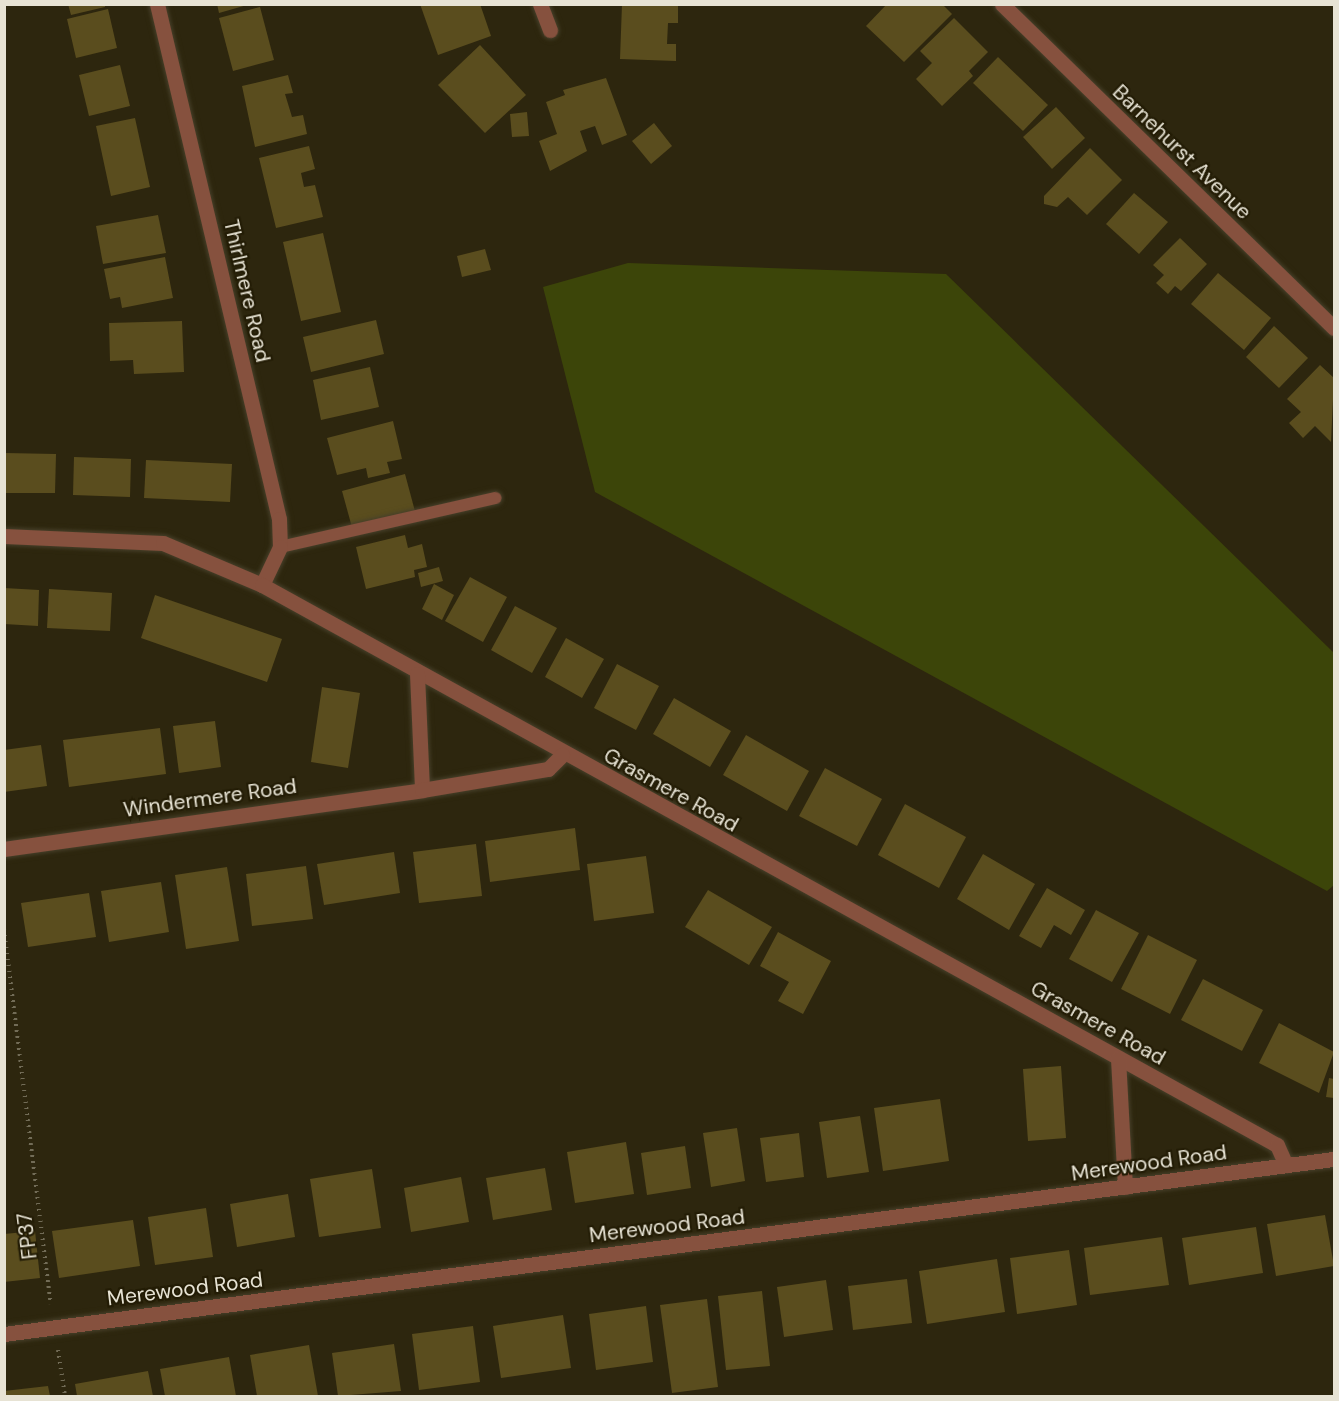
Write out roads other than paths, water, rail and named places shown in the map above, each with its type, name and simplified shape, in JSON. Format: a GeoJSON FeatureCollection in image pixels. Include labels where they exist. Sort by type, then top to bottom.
{"type":"FeatureCollection","features":[{"type":"Feature","properties":{"kind":"street","name":"Thirlmere Road"},"geometry":{"type":"LineString","coordinates":[[157,4],[279,519],[280,547],[262,585]]}},
{"type":"Feature","properties":{"kind":"street"},"geometry":{"type":"LineString","coordinates":[[540,4],[550,30]]}},
{"type":"Feature","properties":{"kind":"street","name":"Barnehurst Avenue"},"geometry":{"type":"LineString","coordinates":[[1002,4],[1335,328]]}},
{"type":"Feature","properties":{"kind":"street","name":"Grasmere Road"},"geometry":{"type":"LineString","coordinates":[[4,536],[164,543],[262,585],[562,755],[1277,1145],[1286,1165]]}},
{"type":"Feature","properties":{"kind":"street"},"geometry":{"type":"LineString","coordinates":[[417,674],[422,790]]}},
{"type":"Feature","properties":{"kind":"street","name":"Windermere Road"},"geometry":{"type":"LineString","coordinates":[[4,849],[422,790],[548,769],[562,755]]}},
{"type":"Feature","properties":{"kind":"street"},"geometry":{"type":"LineString","coordinates":[[1118,1059],[1125,1187]]}},
{"type":"Feature","properties":{"kind":"street","name":"Merewood Road"},"geometry":{"type":"LineString","coordinates":[[4,1334],[1335,1159]]}},
{"type":"Feature","properties":{"kind":"lane"},"geometry":{"type":"LineString","coordinates":[[280,547],[495,498]]}}]}
